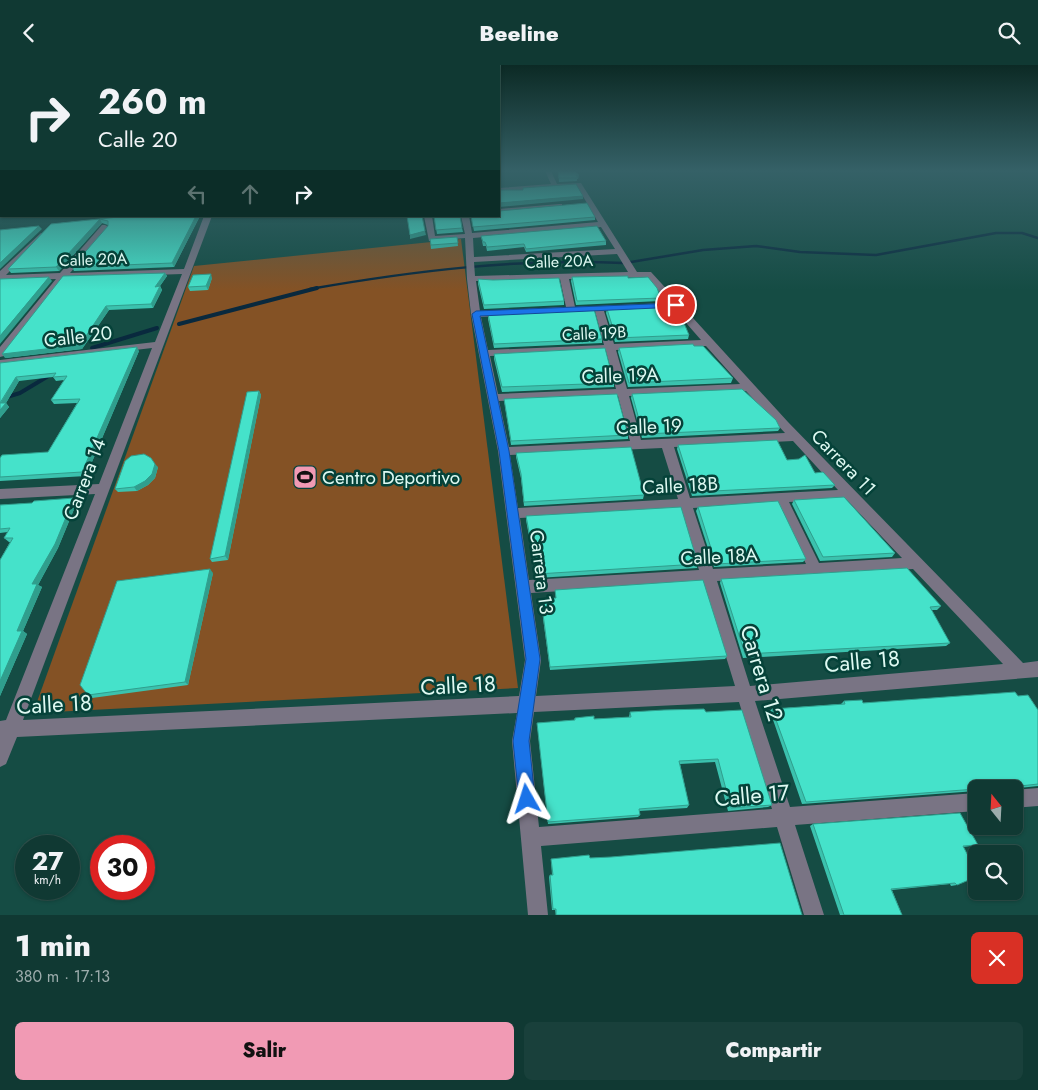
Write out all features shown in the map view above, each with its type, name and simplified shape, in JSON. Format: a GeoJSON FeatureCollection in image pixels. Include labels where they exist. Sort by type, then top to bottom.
{"type":"FeatureCollection","features":[{"type":"Feature","properties":{"kind":"street"},"geometry":{"type":"LineString","coordinates":[[596,211],[634,274]]}},
{"type":"Feature","properties":{"kind":"street","name":"Carrera 14"},"geometry":{"type":"LineString","coordinates":[[0,758],[6,729],[103,489],[208,217]]}},
{"type":"Feature","properties":{"kind":"street"},"geometry":{"type":"LineString","coordinates":[[429,217],[432,239],[604,224]]}},
{"type":"Feature","properties":{"kind":"street","name":"Carrera 13"},"geometry":{"type":"LineString","coordinates":[[465,217],[469,236],[471,278],[476,314],[482,353],[504,451],[533,659],[521,741],[538,915]]}},
{"type":"Feature","properties":{"kind":"street"},"geometry":{"type":"LineString","coordinates":[[0,277],[49,227]]}},
{"type":"Feature","properties":{"kind":"street"},"geometry":{"type":"LineString","coordinates":[[0,354],[62,275],[105,227]]}},
{"type":"Feature","properties":{"kind":"street"},"geometry":{"type":"LineString","coordinates":[[470,261],[620,251]]}},
{"type":"Feature","properties":{"kind":"street","name":"Calle 20A"},"geometry":{"type":"LineString","coordinates":[[0,277],[187,271]]}},
{"type":"Feature","properties":{"kind":"street","name":"Calle 20A"},"geometry":{"type":"LineString","coordinates":[[471,278],[648,274]]}},
{"type":"Feature","properties":{"kind":"street","name":"Carrera 11"},"geometry":{"type":"LineString","coordinates":[[648,274],[708,343],[795,437],[1019,670]]}},
{"type":"Feature","properties":{"kind":"street"},"geometry":{"type":"LineString","coordinates":[[564,276],[571,309]]}},
{"type":"Feature","properties":{"kind":"street"},"geometry":{"type":"LineString","coordinates":[[476,314],[676,305]]}},
{"type":"Feature","properties":{"kind":"street"},"geometry":{"type":"LineString","coordinates":[[599,308],[637,445]]}},
{"type":"Feature","properties":{"kind":"street","name":"Calle 19B"},"geometry":{"type":"LineString","coordinates":[[482,353],[708,343]]}},
{"type":"Feature","properties":{"kind":"street","name":"Calle 20"},"geometry":{"type":"LineString","coordinates":[[0,363],[159,344]]}},
{"type":"Feature","properties":{"kind":"street","name":"Calle 19A"},"geometry":{"type":"LineString","coordinates":[[492,398],[750,387]]}},
{"type":"Feature","properties":{"kind":"street","name":"Calle 19"},"geometry":{"type":"LineString","coordinates":[[504,451],[795,437]]}},
{"type":"Feature","properties":{"kind":"street","name":"Carrera 12"},"geometry":{"type":"LineString","coordinates":[[667,444],[814,915]]}},
{"type":"Feature","properties":{"kind":"street"},"geometry":{"type":"LineString","coordinates":[[0,494],[103,489]]}},
{"type":"Feature","properties":{"kind":"street","name":"Calle 18B"},"geometry":{"type":"LineString","coordinates":[[514,513],[849,494]]}},
{"type":"Feature","properties":{"kind":"street"},"geometry":{"type":"LineString","coordinates":[[781,498],[815,569]]}},
{"type":"Feature","properties":{"kind":"street","name":"Calle 18A"},"geometry":{"type":"LineString","coordinates":[[524,587],[916,563]]}},
{"type":"Feature","properties":{"kind":"street","name":"Calle 18"},"geometry":{"type":"LineString","coordinates":[[6,729],[745,694],[1038,669]]}},
{"type":"Feature","properties":{"kind":"street"},"geometry":{"type":"LineString","coordinates":[[1023,798],[1038,797]]}},
{"type":"Feature","properties":{"kind":"street","name":"Calle 17"},"geometry":{"type":"LineString","coordinates":[[531,837],[968,802]]}},
{"type":"Feature","properties":{"kind":"shaded area","name":"Centro Deportivo"},"geometry":{"type":"Polygon","coordinates":[[[461,239],[518,688],[33,713],[194,266],[461,239]]]}},
{"type":"Feature","properties":{"kind":"building"},"geometry":{"type":"Polygon","coordinates":[[[500,211],[591,211],[595,217],[473,227],[471,217],[500,217],[500,211]]]}},
{"type":"Feature","properties":{"kind":"building"},"geometry":{"type":"Polygon","coordinates":[[[118,217],[195,217],[172,263],[72,267],[108,226],[108,221],[100,219],[56,267],[8,269],[51,224],[118,217]]]}},
{"type":"Feature","properties":{"kind":"building"},"geometry":{"type":"Polygon","coordinates":[[[407,217],[422,217],[425,231],[410,235],[407,217]]]}},
{"type":"Feature","properties":{"kind":"building"},"geometry":{"type":"Polygon","coordinates":[[[434,217],[460,217],[462,228],[436,230],[434,217]]]}},
{"type":"Feature","properties":{"kind":"building"},"geometry":{"type":"Polygon","coordinates":[[[39,226],[0,263],[0,230],[39,226]]]}},
{"type":"Feature","properties":{"kind":"building"},"geometry":{"type":"Polygon","coordinates":[[[597,226],[606,241],[526,249],[524,244],[487,247],[481,236],[597,226]]]}},
{"type":"Feature","properties":{"kind":"building"},"geometry":{"type":"Polygon","coordinates":[[[457,237],[458,243],[431,245],[430,239],[457,237]]]}},
{"type":"Feature","properties":{"kind":"building"},"geometry":{"type":"Polygon","coordinates":[[[165,273],[155,287],[160,286],[151,304],[106,306],[80,345],[2,354],[63,276],[165,273]]]}},
{"type":"Feature","properties":{"kind":"building"},"geometry":{"type":"Polygon","coordinates":[[[211,274],[206,286],[188,287],[193,275],[211,274]]]}},
{"type":"Feature","properties":{"kind":"building"},"geometry":{"type":"Polygon","coordinates":[[[628,276],[628,278],[648,277],[657,288],[661,298],[577,301],[572,277],[628,276]]]}},
{"type":"Feature","properties":{"kind":"building"},"geometry":{"type":"Polygon","coordinates":[[[49,277],[0,336],[0,279],[49,277]]]}},
{"type":"Feature","properties":{"kind":"building"},"geometry":{"type":"Polygon","coordinates":[[[559,278],[564,301],[484,305],[478,279],[493,280],[559,278]]]}},
{"type":"Feature","properties":{"kind":"building"},"geometry":{"type":"Polygon","coordinates":[[[664,306],[665,309],[672,308],[684,323],[689,335],[616,338],[607,309],[664,306]]]}},
{"type":"Feature","properties":{"kind":"building"},"geometry":{"type":"Polygon","coordinates":[[[594,309],[602,339],[494,344],[488,314],[594,309]]]}},
{"type":"Feature","properties":{"kind":"building"},"geometry":{"type":"Polygon","coordinates":[[[693,344],[694,346],[703,346],[733,378],[629,383],[619,348],[693,344]]]}},
{"type":"Feature","properties":{"kind":"building"},"geometry":{"type":"Polygon","coordinates":[[[137,347],[82,472],[0,477],[0,458],[2,455],[48,452],[80,399],[51,400],[67,376],[53,377],[56,373],[16,377],[0,403],[0,363],[137,347]]]}},
{"type":"Feature","properties":{"kind":"building"},"geometry":{"type":"Polygon","coordinates":[[[605,348],[614,383],[502,387],[494,354],[605,348]]]}},
{"type":"Feature","properties":{"kind":"building"},"geometry":{"type":"Polygon","coordinates":[[[742,389],[776,420],[780,428],[643,434],[632,394],[742,389]]]}},
{"type":"Feature","properties":{"kind":"building"},"geometry":{"type":"Polygon","coordinates":[[[259,391],[225,556],[210,559],[247,392],[259,391]]]}},
{"type":"Feature","properties":{"kind":"building"},"geometry":{"type":"Polygon","coordinates":[[[617,394],[628,435],[511,441],[504,399],[617,394]]]}},
{"type":"Feature","properties":{"kind":"building"},"geometry":{"type":"Polygon","coordinates":[[[0,403],[6,403],[0,410],[0,403]]]}},
{"type":"Feature","properties":{"kind":"building"},"geometry":{"type":"Polygon","coordinates":[[[777,440],[787,460],[799,459],[805,455],[815,473],[823,472],[835,485],[693,492],[678,445],[777,440]]]}},
{"type":"Feature","properties":{"kind":"building"},"geometry":{"type":"Polygon","coordinates":[[[631,447],[644,495],[524,502],[521,474],[516,453],[631,447]]]}},
{"type":"Feature","properties":{"kind":"building"},"geometry":{"type":"Polygon","coordinates":[[[144,454],[151,458],[155,464],[152,474],[145,481],[134,487],[115,489],[125,461],[131,456],[144,454]]]}},
{"type":"Feature","properties":{"kind":"building"},"geometry":{"type":"Polygon","coordinates":[[[844,497],[895,553],[823,557],[794,500],[844,497]]]}},
{"type":"Feature","properties":{"kind":"building"},"geometry":{"type":"Polygon","coordinates":[[[74,498],[55,544],[32,584],[37,584],[17,631],[22,631],[0,681],[0,560],[13,538],[4,538],[10,528],[0,529],[0,505],[74,498]]]}},
{"type":"Feature","properties":{"kind":"building"},"geometry":{"type":"Polygon","coordinates":[[[778,501],[806,559],[716,564],[698,507],[778,501]]]}},
{"type":"Feature","properties":{"kind":"building"},"geometry":{"type":"Polygon","coordinates":[[[681,507],[698,564],[537,574],[526,516],[681,507]]]}},
{"type":"Feature","properties":{"kind":"building"},"geometry":{"type":"Polygon","coordinates":[[[907,568],[941,606],[930,607],[950,643],[745,654],[721,579],[907,568]]]}},
{"type":"Feature","properties":{"kind":"building"},"geometry":{"type":"Polygon","coordinates":[[[210,569],[185,682],[88,695],[80,685],[117,581],[210,569]]]}},
{"type":"Feature","properties":{"kind":"building"},"geometry":{"type":"Polygon","coordinates":[[[703,580],[727,656],[550,667],[541,599],[556,598],[555,590],[703,580]]]}},
{"type":"Feature","properties":{"kind":"building"},"geometry":{"type":"Polygon","coordinates":[[[1015,692],[1018,696],[1028,695],[1038,710],[1038,784],[1023,786],[1023,780],[968,780],[968,790],[806,802],[772,709],[845,704],[844,701],[862,700],[863,703],[1015,692]]]}},
{"type":"Feature","properties":{"kind":"building"},"geometry":{"type":"Polygon","coordinates":[[[704,709],[706,712],[742,710],[772,805],[731,808],[718,759],[679,761],[689,805],[639,809],[640,815],[548,822],[537,723],[575,720],[575,718],[594,716],[594,719],[631,717],[630,712],[704,709]]]}},
{"type":"Feature","properties":{"kind":"building"},"geometry":{"type":"Polygon","coordinates":[[[960,813],[968,827],[968,835],[972,835],[978,845],[963,846],[968,856],[968,880],[957,885],[955,883],[891,889],[902,915],[844,915],[813,824],[960,813]]]}},
{"type":"Feature","properties":{"kind":"building"},"geometry":{"type":"Polygon","coordinates":[[[780,843],[802,915],[556,915],[556,909],[553,909],[550,875],[553,875],[551,859],[589,855],[590,858],[611,857],[780,843]]]}},
{"type":"Feature","properties":{"kind":"waterway"},"geometry":{"type":"LineString","coordinates":[[631,262],[703,250],[756,246],[800,252],[876,255],[996,233],[1022,233],[1038,238]]}},
{"type":"Feature","properties":{"kind":"waterway"},"geometry":{"type":"LineString","coordinates":[[310,289],[466,267],[544,262],[623,263]]}},
{"type":"Feature","properties":{"kind":"waterway"},"geometry":{"type":"LineString","coordinates":[[179,324],[317,288]]}},
{"type":"Feature","properties":{"kind":"waterway"},"geometry":{"type":"LineString","coordinates":[[92,348],[157,328]]}},
{"type":"Feature","properties":{"kind":"waterway"},"geometry":{"type":"LineString","coordinates":[[0,399],[20,393],[50,375]]}},
{"type":"Feature","properties":{"kind":"place","name":"Centro Deportivo"},"geometry":{"type":"Point","coordinates":[305,477]}},
{"type":"Feature","properties":{"kind":"route"},"geometry":{"type":"LineString","coordinates":[[527,799],[521,741],[533,659],[504,451],[482,353],[476,314],[676,305]]}}]}
